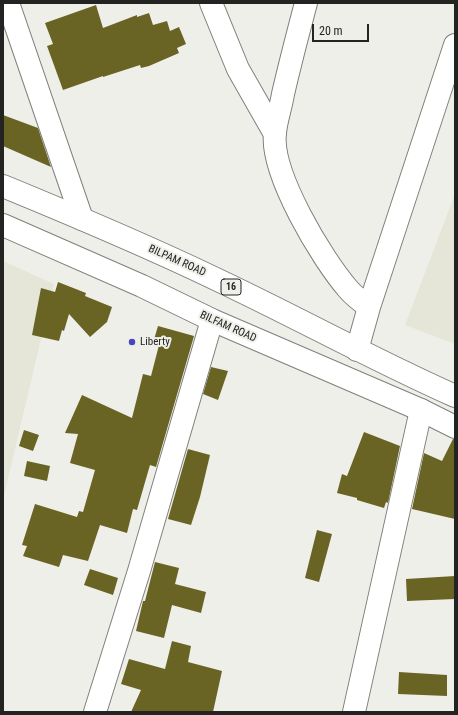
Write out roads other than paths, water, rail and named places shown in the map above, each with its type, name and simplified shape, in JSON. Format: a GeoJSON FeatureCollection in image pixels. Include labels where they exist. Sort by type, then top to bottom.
{"type":"FeatureCollection","features":[{"type":"Feature","properties":{"kind":"street"},"geometry":{"type":"LineString","coordinates":[[8,3],[82,219]]}},
{"type":"Feature","properties":{"kind":"street"},"geometry":{"type":"LineString","coordinates":[[211,3],[238,69],[275,134]]}},
{"type":"Feature","properties":{"kind":"street"},"geometry":{"type":"LineString","coordinates":[[306,3],[294,46],[275,134],[276,151],[282,174],[301,218],[330,267],[349,291],[369,307]]}},
{"type":"Feature","properties":{"kind":"street"},"geometry":{"type":"LineString","coordinates":[[357,350],[369,307],[455,45]]}},
{"type":"Feature","properties":{"kind":"street","name":"BILPAM ROAD"},"geometry":{"type":"LineString","coordinates":[[3,186],[82,219],[222,282],[357,350],[455,396]]}},
{"type":"Feature","properties":{"kind":"street","name":"BILFAM ROAD"},"geometry":{"type":"LineString","coordinates":[[3,225],[142,286],[212,320],[421,410],[455,427]]}},
{"type":"Feature","properties":{"kind":"street"},"geometry":{"type":"LineString","coordinates":[[95,712],[141,563],[212,320]]}},
{"type":"Feature","properties":{"kind":"street"},"geometry":{"type":"LineString","coordinates":[[354,712],[421,410]]}},
{"type":"Feature","properties":{"kind":"place","name":"Liberty"},"geometry":{"type":"Point","coordinates":[132,342]}}]}
